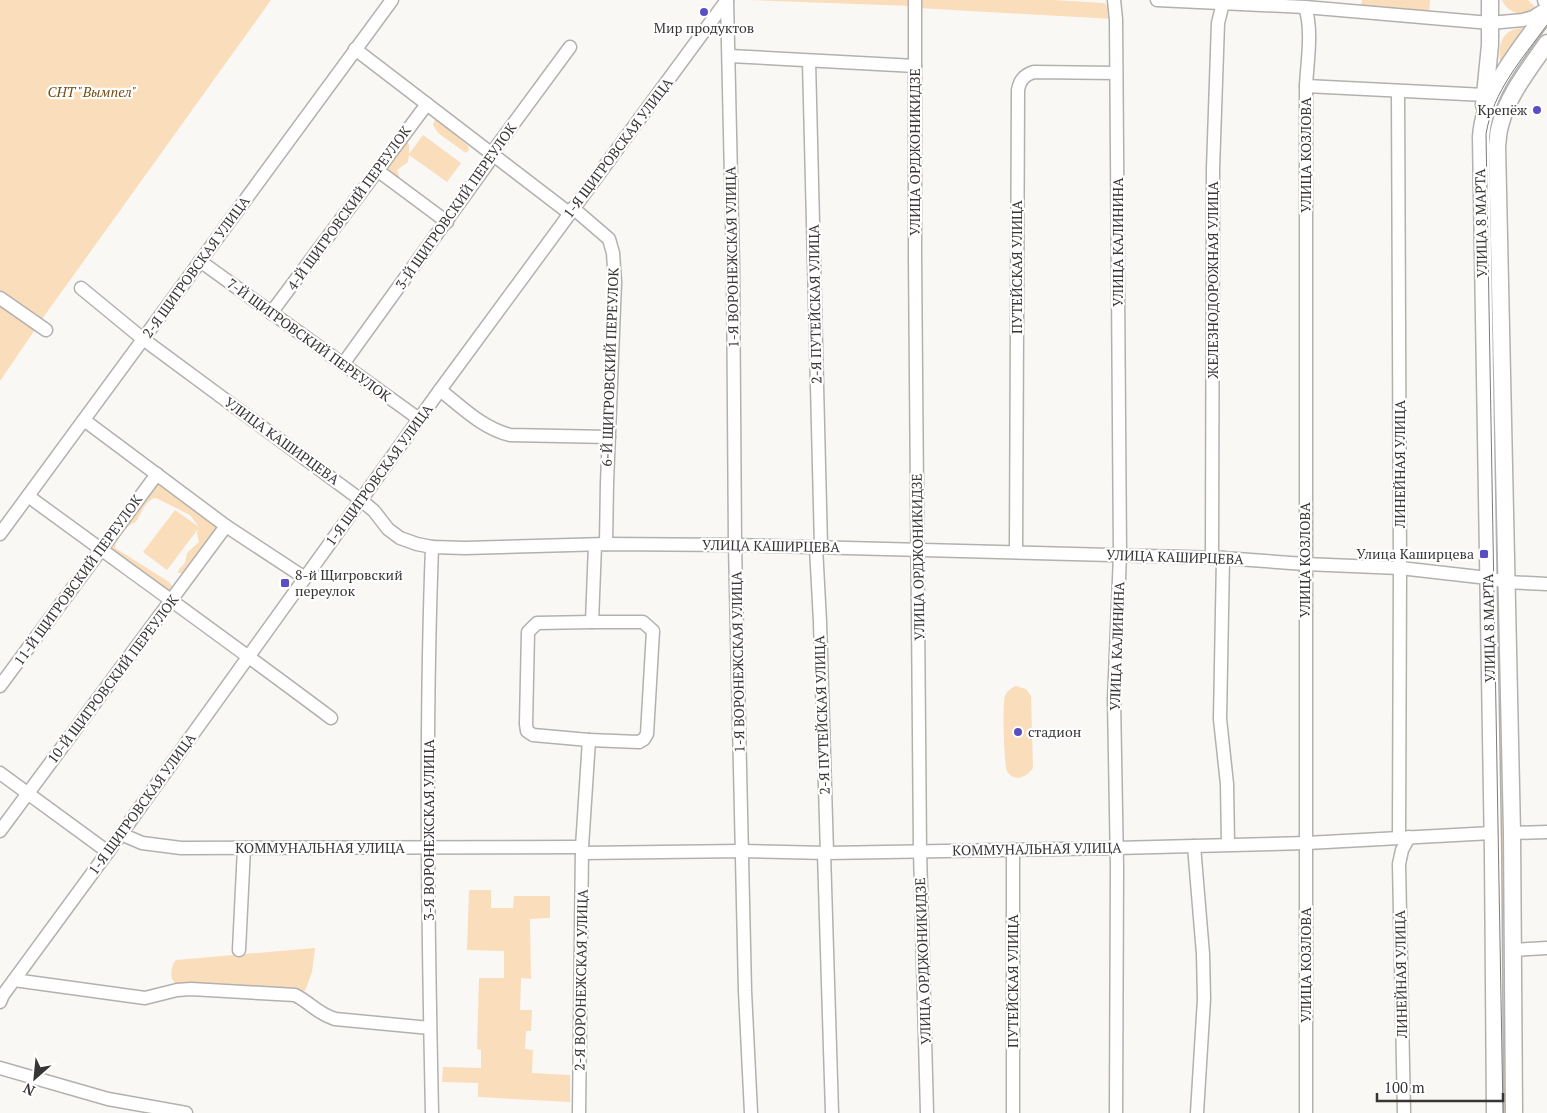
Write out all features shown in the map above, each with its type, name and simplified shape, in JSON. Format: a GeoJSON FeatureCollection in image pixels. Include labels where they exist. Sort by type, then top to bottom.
{"type":"FeatureCollection","features":[{"type":"Feature","properties":{"kind":"main road"},"geometry":{"type":"LineString","coordinates":[[1482,125],[1485,95],[1487,8]]}},
{"type":"Feature","properties":{"kind":"main road","name":"УЛИЦА 8 МАРТА"},"geometry":{"type":"LineString","coordinates":[[1495,1113],[1481,207],[1482,125],[1498,84],[1516,54],[1547,12]]}},
{"type":"Feature","properties":{"kind":"main road","name":"УЛИЦА 8 МАРТА"},"geometry":{"type":"LineString","coordinates":[[1514,1113],[1512,834],[1498,146],[1500,126],[1505,112],[1514,94],[1547,43]]}},
{"type":"Feature","properties":{"kind":"street","name":"2-Я ЩИГРОВСКАЯ УЛИЦА"},"geometry":{"type":"LineString","coordinates":[[0,534],[392,0]]}},
{"type":"Feature","properties":{"kind":"street","name":"1-Я ВОРОНЕЖСКАЯ УЛИЦА"},"geometry":{"type":"LineString","coordinates":[[727,0],[730,56],[735,545],[746,1009],[751,1113]]}},
{"type":"Feature","properties":{"kind":"street","name":"1-Я ЩИГРОВСКАЯ УЛИЦА"},"geometry":{"type":"LineString","coordinates":[[1,997],[108,852],[440,390],[727,0]]}},
{"type":"Feature","properties":{"kind":"street","name":"УЛИЦА ОРДЖОНИКИДЗЕ"},"geometry":{"type":"LineString","coordinates":[[915,0],[920,851],[927,1113]]}},
{"type":"Feature","properties":{"kind":"street","name":"УЛИЦА КАЛИНИНА"},"geometry":{"type":"LineString","coordinates":[[1114,0],[1120,555],[1114,700],[1116,1113]]}},
{"type":"Feature","properties":{"kind":"street"},"geometry":{"type":"LineString","coordinates":[[1157,0],[1305,7],[1487,8],[1523,20],[1533,17],[1547,8]]}},
{"type":"Feature","properties":{"kind":"street","name":"ЖЕЛЕЗНОДОРОЖНАЯ УЛИЦА"},"geometry":{"type":"LineString","coordinates":[[1223,3],[1218,23],[1213,168],[1220,719],[1227,784],[1228,844]]}},
{"type":"Feature","properties":{"kind":"street","name":"УЛИЦА КОЗЛОВА"},"geometry":{"type":"LineString","coordinates":[[1305,7],[1309,28],[1306,86],[1306,1113]]}},
{"type":"Feature","properties":{"kind":"street","name":"3-Й ЩИГРОВСКИЙ ПЕРЕУЛОК"},"geometry":{"type":"LineString","coordinates":[[343,364],[446,222],[497,146],[570,47]]}},
{"type":"Feature","properties":{"kind":"street","name":"6-Й ЩИГРОВСКИЙ ПЕРЕУЛОК"},"geometry":{"type":"LineString","coordinates":[[355,49],[492,155],[609,239],[614,253],[615,282],[607,483],[592,622]]}},
{"type":"Feature","properties":{"kind":"street"},"geometry":{"type":"LineString","coordinates":[[730,56],[915,66]]}},
{"type":"Feature","properties":{"kind":"street","name":"2-Я ПУТЕЙСКАЯ УЛИЦА"},"geometry":{"type":"LineString","coordinates":[[809,61],[818,547],[832,1113]]}},
{"type":"Feature","properties":{"kind":"street","name":"ПУТЕЙСКАЯ УЛИЦА"},"geometry":{"type":"LineString","coordinates":[[1016,552],[1019,85],[1026,75],[1034,72],[1116,73]]}},
{"type":"Feature","properties":{"kind":"street"},"geometry":{"type":"LineString","coordinates":[[1306,86],[1485,95]]}},
{"type":"Feature","properties":{"kind":"street","name":"ЛИНЕЙНАЯ УЛИЦА"},"geometry":{"type":"LineString","coordinates":[[1398,91],[1400,568],[1404,837],[1399,864],[1404,1113]]}},
{"type":"Feature","properties":{"kind":"street","name":"4-Й ЩИГРОВСКИЙ ПЕРЕУЛОК"},"geometry":{"type":"LineString","coordinates":[[271,313],[427,104]]}},
{"type":"Feature","properties":{"kind":"street"},"geometry":{"type":"LineString","coordinates":[[378,170],[446,222]]}},
{"type":"Feature","properties":{"kind":"street","name":"7-Й ЩИГРОВСКИЙ ПЕРЕУЛОК"},"geometry":{"type":"LineString","coordinates":[[200,261],[419,419]]}},
{"type":"Feature","properties":{"kind":"street","name":"УЛИЦА КАШИРЦЕВА"},"geometry":{"type":"LineString","coordinates":[[81,288],[143,340],[361,500],[374,511],[388,529],[400,538],[417,544],[465,548],[600,544],[735,545],[1218,558],[1400,568],[1488,578],[1506,582],[1547,584]]}},
{"type":"Feature","properties":{"kind":"street"},"geometry":{"type":"LineString","coordinates":[[0,298],[46,330]]}},
{"type":"Feature","properties":{"kind":"street"},"geometry":{"type":"LineString","coordinates":[[440,390],[486,426],[497,432],[510,435],[609,437]]}},
{"type":"Feature","properties":{"kind":"street"},"geometry":{"type":"LineString","coordinates":[[84,420],[226,526],[305,578]]}},
{"type":"Feature","properties":{"kind":"street","name":"11-Й ЩИГРОВСКИЙ ПЕРЕУЛОК"},"geometry":{"type":"LineString","coordinates":[[0,686],[157,474]]}},
{"type":"Feature","properties":{"kind":"street"},"geometry":{"type":"LineString","coordinates":[[28,496],[249,656],[331,718]]}},
{"type":"Feature","properties":{"kind":"street","name":"10-Й ЩИГРОВСКИЙ ПЕРЕУЛОК"},"geometry":{"type":"LineString","coordinates":[[0,831],[226,526]]}},
{"type":"Feature","properties":{"kind":"street","name":"3-Я ВОРОНЕЖСКАЯ УЛИЦА"},"geometry":{"type":"LineString","coordinates":[[432,546],[429,628],[428,848],[432,1113]]}},
{"type":"Feature","properties":{"kind":"street"},"geometry":{"type":"LineString","coordinates":[[592,622],[643,622],[653,631],[647,734],[644,740],[640,742],[533,735],[527,731],[528,632],[537,623],[592,622]]}},
{"type":"Feature","properties":{"kind":"street","name":"2-Я ВОРОНЕЖСКАЯ УЛИЦА"},"geometry":{"type":"LineString","coordinates":[[580,1113],[582,850],[589,740]]}},
{"type":"Feature","properties":{"kind":"street"},"geometry":{"type":"LineString","coordinates":[[0,773],[108,852]]}},
{"type":"Feature","properties":{"kind":"street"},"geometry":{"type":"LineString","coordinates":[[1512,834],[1547,832]]}},
{"type":"Feature","properties":{"kind":"street","name":"КОММУНАЛЬНАЯ УЛИЦА"},"geometry":{"type":"LineString","coordinates":[[121,834],[142,843],[181,848],[428,848],[825,853],[1307,843],[1492,833]]}},
{"type":"Feature","properties":{"kind":"street"},"geometry":{"type":"LineString","coordinates":[[1194,846],[1203,954],[1204,999],[1196,1113]]}},
{"type":"Feature","properties":{"kind":"street"},"geometry":{"type":"LineString","coordinates":[[239,950],[244,848]]}},
{"type":"Feature","properties":{"kind":"street","name":"ПУТЕЙСКАЯ УЛИЦА"},"geometry":{"type":"LineString","coordinates":[[1013,1113],[1014,849]]}},
{"type":"Feature","properties":{"kind":"street"},"geometry":{"type":"LineString","coordinates":[[1513,950],[1547,948]]}},
{"type":"Feature","properties":{"kind":"street"},"geometry":{"type":"LineString","coordinates":[[14,980],[145,998],[177,990],[191,989],[295,995],[304,1000],[314,1010],[334,1019],[430,1028]]}},
{"type":"Feature","properties":{"kind":"street"},"geometry":{"type":"LineString","coordinates":[[0,1068],[108,1099],[186,1113]]}},
{"type":"Feature","properties":{"kind":"green space","name":"СНТ \"Вымпел\""},"geometry":{"type":"Polygon","coordinates":[[[0,0],[271,0],[45,315],[0,381],[0,0]]]}},
{"type":"Feature","properties":{"kind":"green space"},"geometry":{"type":"Polygon","coordinates":[[[749,0],[909,0],[910,6],[749,0]]]}},
{"type":"Feature","properties":{"kind":"green space"},"geometry":{"type":"Polygon","coordinates":[[[919,0],[1053,0],[1104,3],[1111,8],[1113,19],[918,8],[919,0]]]}},
{"type":"Feature","properties":{"kind":"green space"},"geometry":{"type":"Polygon","coordinates":[[[1362,0],[1430,0],[1429,14],[1361,8],[1362,0]]]}},
{"type":"Feature","properties":{"kind":"green space"},"geometry":{"type":"Polygon","coordinates":[[[1502,0],[1528,0],[1535,7],[1526,13],[1517,13],[1508,9],[1502,0]]]}},
{"type":"Feature","properties":{"kind":"green space"},"geometry":{"type":"Polygon","coordinates":[[[1526,28],[1500,70],[1500,49],[1503,38],[1512,30],[1526,28]]]}},
{"type":"Feature","properties":{"kind":"green space"},"geometry":{"type":"Polygon","coordinates":[[[435,119],[468,146],[469,150],[466,153],[438,133],[433,125],[435,119]]]}},
{"type":"Feature","properties":{"kind":"green space"},"geometry":{"type":"Polygon","coordinates":[[[423,135],[461,163],[447,182],[409,155],[408,162],[397,170],[400,178],[395,182],[383,167],[407,141],[409,154],[423,135]]]}},
{"type":"Feature","properties":{"kind":"green space"},"geometry":{"type":"Polygon","coordinates":[[[157,483],[165,486],[216,525],[215,530],[182,573],[178,573],[185,563],[187,553],[199,542],[198,529],[167,570],[143,552],[175,510],[199,527],[190,515],[154,498],[146,505],[136,521],[121,535],[115,548],[169,582],[173,588],[169,594],[107,550],[157,483]]]}},
{"type":"Feature","properties":{"kind":"green space"},"geometry":{"type":"Polygon","coordinates":[[[1493,588],[1501,588],[1509,1113],[1501,1113],[1493,588]]]}},
{"type":"Feature","properties":{"kind":"green space","name":"стадион"},"geometry":{"type":"Polygon","coordinates":[[[1016,686],[1026,689],[1031,696],[1033,768],[1024,776],[1017,778],[1010,775],[1007,771],[1004,722],[1005,696],[1009,690],[1016,686]]]}},
{"type":"Feature","properties":{"kind":"green space"},"geometry":{"type":"Polygon","coordinates":[[[469,890],[491,890],[491,908],[513,908],[514,896],[550,896],[550,918],[530,919],[531,979],[521,978],[520,1010],[532,1010],[531,1031],[526,1031],[525,1049],[533,1050],[532,1073],[570,1075],[570,1102],[478,1097],[478,1083],[442,1082],[443,1067],[481,1068],[481,1050],[477,1049],[479,978],[504,978],[504,951],[467,950],[469,890]]]}},
{"type":"Feature","properties":{"kind":"green space"},"geometry":{"type":"Polygon","coordinates":[[[315,948],[312,972],[305,991],[177,985],[174,983],[171,973],[172,966],[176,960],[315,948]]]}},
{"type":"Feature","properties":{"kind":"tram line"},"geometry":{"type":"LineString","coordinates":[[1503,1113],[1486,134],[1495,104],[1502,90],[1547,25]]}},
{"type":"Feature","properties":{"kind":"place","name":"Мир продуктов"},"geometry":{"type":"Point","coordinates":[704,12]}},
{"type":"Feature","properties":{"kind":"place","name":"Крепёж"},"geometry":{"type":"Point","coordinates":[1537,110]}},
{"type":"Feature","properties":{"kind":"place","name":"Улица Каширцева"},"geometry":{"type":"Point","coordinates":[1484,554]}},
{"type":"Feature","properties":{"kind":"place","name":"8-й Щигровский переулок"},"geometry":{"type":"Point","coordinates":[285,583]}},
{"type":"Feature","properties":{"kind":"place","name":"стадион"},"geometry":{"type":"Point","coordinates":[1018,732]}}]}
